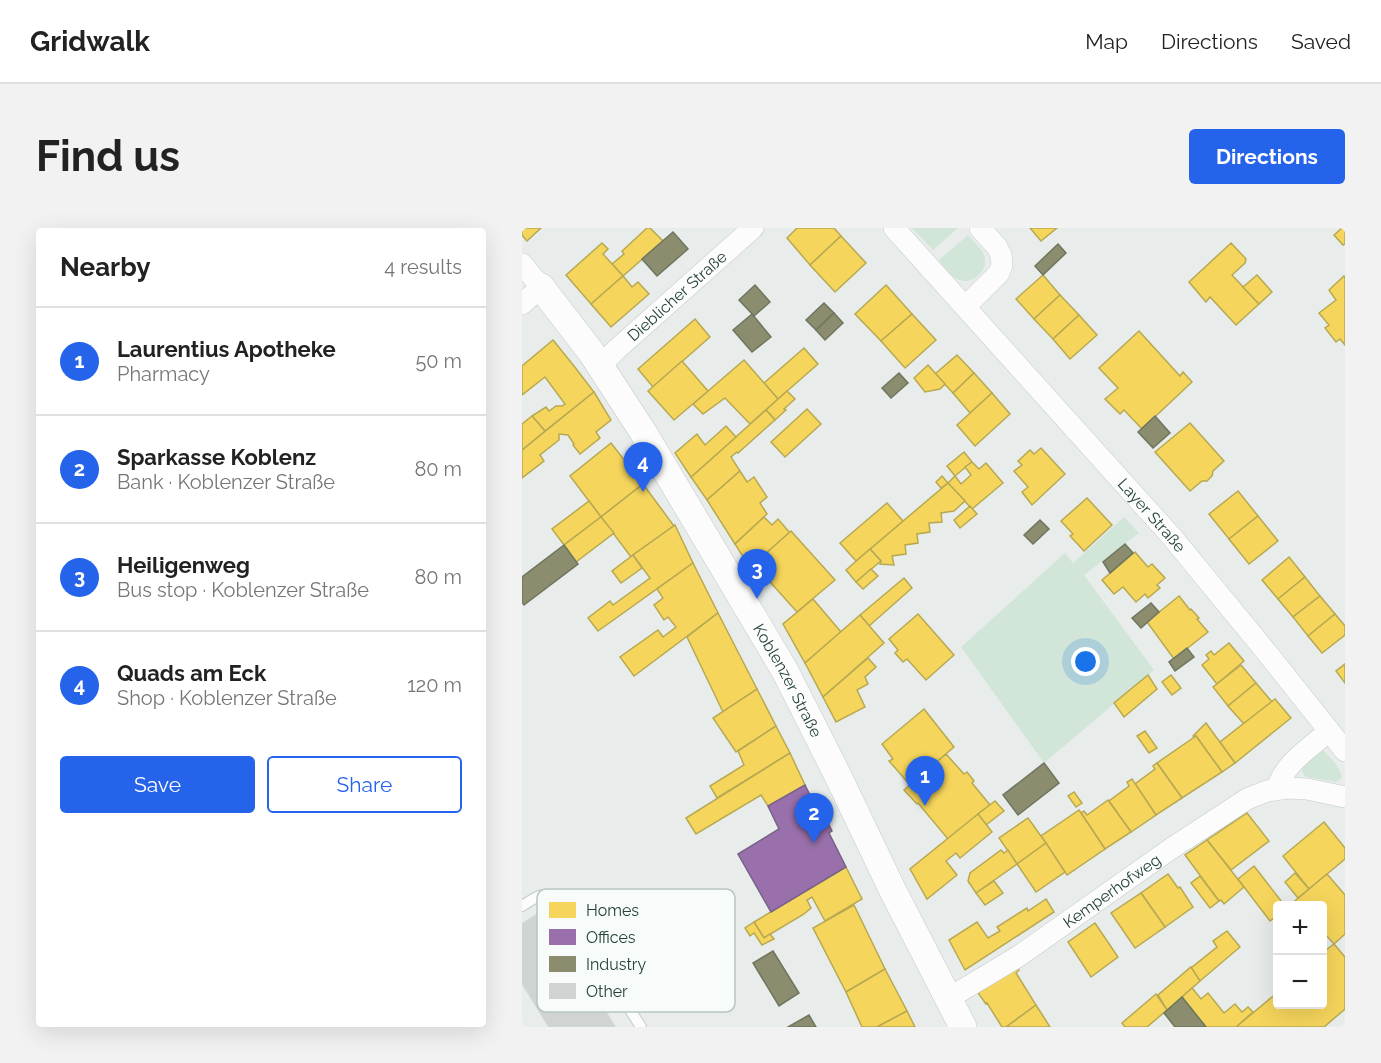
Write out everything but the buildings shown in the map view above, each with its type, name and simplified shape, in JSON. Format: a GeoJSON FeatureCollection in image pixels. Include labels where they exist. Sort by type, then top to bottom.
{"type":"FeatureCollection","features":[{"type":"Feature","properties":{"kind":"street","name":"Dieblicher Straße"},"geometry":{"type":"LineString","coordinates":[[600,366],[753,228]]}},
{"type":"Feature","properties":{"kind":"street","name":"Layer Straße"},"geometry":{"type":"LineString","coordinates":[[894,228],[1172,537],[1329,731]]}},
{"type":"Feature","properties":{"kind":"street"},"geometry":{"type":"LineString","coordinates":[[965,307],[999,273],[1002,265],[997,247],[980,228]]}},
{"type":"Feature","properties":{"kind":"street","name":"Koblenzer Straße"},"geometry":{"type":"LineString","coordinates":[[522,264],[532,295],[578,333],[600,366],[657,456],[785,671],[963,1027]]}},
{"type":"Feature","properties":{"kind":"street"},"geometry":{"type":"LineString","coordinates":[[1277,789],[1288,767],[1329,731],[1345,751]]}},
{"type":"Feature","properties":{"kind":"street","name":"Kemperhofweg"},"geometry":{"type":"LineString","coordinates":[[949,998],[1019,956],[1172,848],[1247,799],[1267,791],[1288,788],[1307,789],[1345,797]]}},
{"type":"Feature","properties":{"kind":"lane"},"geometry":{"type":"LineString","coordinates":[[522,906],[537,896]]}},
{"type":"Feature","properties":{"kind":"lane"},"geometry":{"type":"LineString","coordinates":[[631,1012],[641,1027]]}},
{"type":"Feature","properties":{"kind":"green space"},"geometry":{"type":"Polygon","coordinates":[[[912,228],[958,228],[933,250],[912,228]]]}},
{"type":"Feature","properties":{"kind":"green space"},"geometry":{"type":"Polygon","coordinates":[[[968,235],[983,252],[985,264],[976,278],[966,281],[955,278],[939,260],[968,235]]]}},
{"type":"Feature","properties":{"kind":"green space"},"geometry":{"type":"Polygon","coordinates":[[[1124,517],[1139,533],[1084,575],[1154,670],[1044,763],[961,647],[1065,553],[1073,563],[1124,517]]]}},
{"type":"Feature","properties":{"kind":"green space"},"geometry":{"type":"Polygon","coordinates":[[[1324,751],[1340,772],[1341,779],[1336,782],[1306,777],[1302,772],[1302,767],[1324,751]]]}},
{"type":"Feature","properties":{"kind":"place","name":"Quads am Eck"},"geometry":{"type":"Point","coordinates":[643,492]}},
{"type":"Feature","properties":{"kind":"place","name":"Heiligenweg"},"geometry":{"type":"Point","coordinates":[757,599]}},
{"type":"Feature","properties":{"kind":"place","name":"Laurentius Apotheke"},"geometry":{"type":"Point","coordinates":[925,806]}},
{"type":"Feature","properties":{"kind":"place","name":"Sparkasse Koblenz"},"geometry":{"type":"Point","coordinates":[814,843]}}]}
